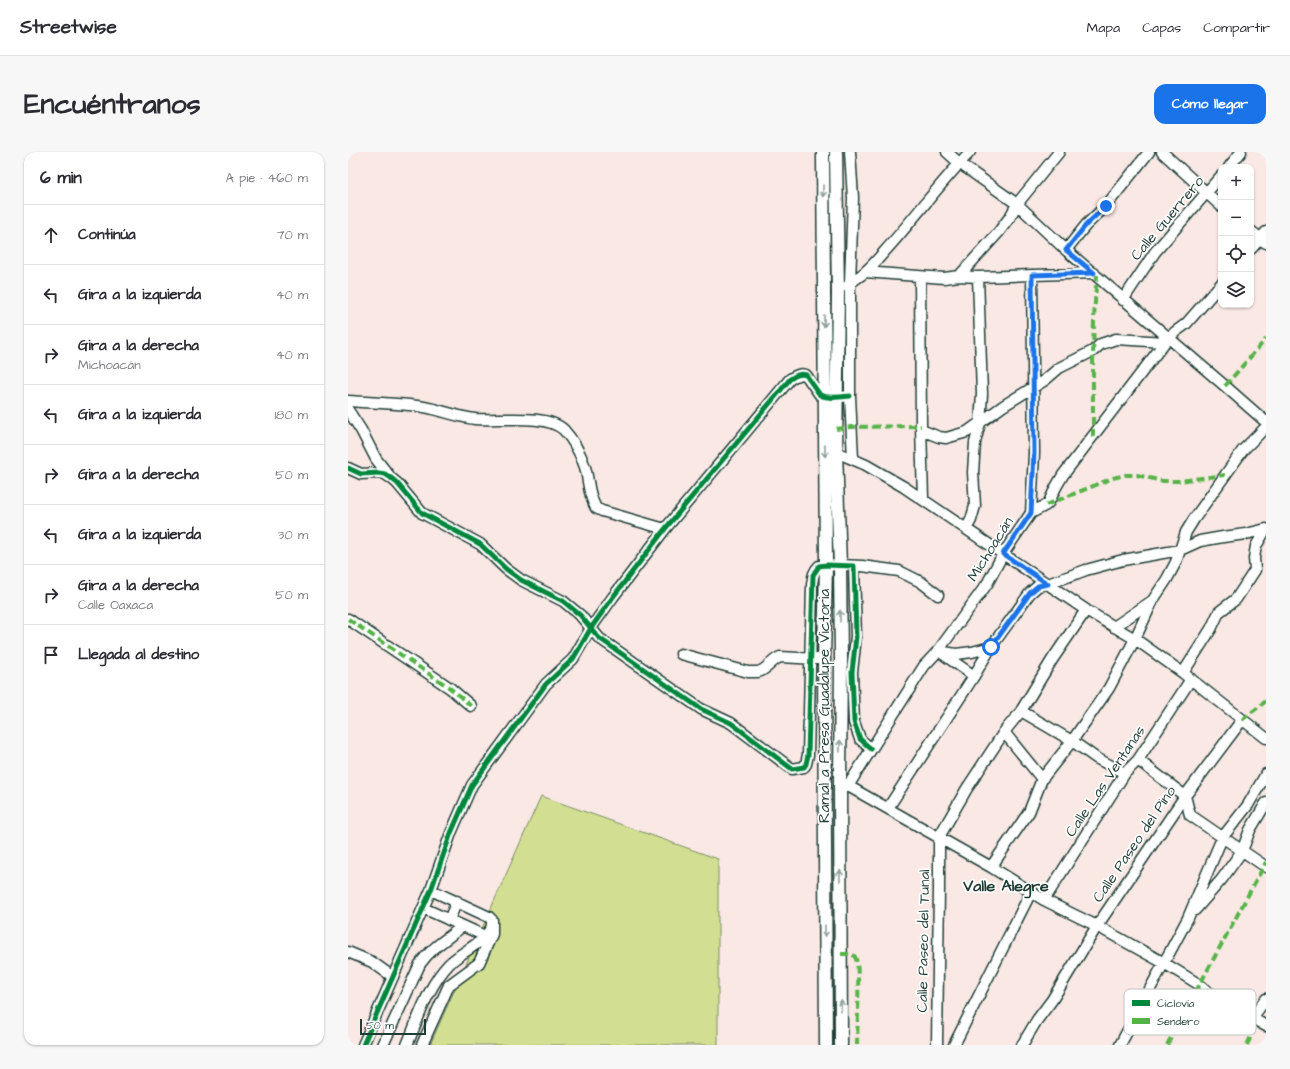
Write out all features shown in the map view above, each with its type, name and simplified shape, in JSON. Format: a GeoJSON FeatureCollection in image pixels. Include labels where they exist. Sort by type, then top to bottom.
{"type":"FeatureCollection","features":[{"type":"Feature","properties":{"kind":"main road","name":"Ramal a Presa Guadalupe Victoria"},"geometry":{"type":"LineString","coordinates":[[823,152],[826,565],[824,659],[826,1045]]}},
{"type":"Feature","properties":{"kind":"main road","name":"Ramal a Presa Guadalupe Victoria"},"geometry":{"type":"LineString","coordinates":[[836,152],[838,294],[836,452],[840,565],[844,784],[841,1045]]}},
{"type":"Feature","properties":{"kind":"street"},"geometry":{"type":"LineString","coordinates":[[850,152],[853,198],[850,283],[850,396],[853,459]]}},
{"type":"Feature","properties":{"kind":"street"},"geometry":{"type":"LineString","coordinates":[[947,152],[959,164],[1017,204],[1167,340],[1266,422]]}},
{"type":"Feature","properties":{"kind":"street"},"geometry":{"type":"LineString","coordinates":[[838,294],[865,272],[907,227],[970,152]]}},
{"type":"Feature","properties":{"kind":"street"},"geometry":{"type":"LineString","coordinates":[[959,276],[1008,221],[1017,204],[1059,152]]}},
{"type":"Feature","properties":{"kind":"street"},"geometry":{"type":"LineString","coordinates":[[1066,250],[1086,225],[1106,206],[1148,152]]}},
{"type":"Feature","properties":{"kind":"street"},"geometry":{"type":"LineString","coordinates":[[1162,152],[1218,204]]}},
{"type":"Feature","properties":{"kind":"street"},"geometry":{"type":"LineString","coordinates":[[1231,164],[1241,152]]}},
{"type":"Feature","properties":{"kind":"street","name":"Calle Guerrero"},"geometry":{"type":"LineString","coordinates":[[1123,300],[1155,252],[1218,180]]}},
{"type":"Feature","properties":{"kind":"street"},"geometry":{"type":"LineString","coordinates":[[1254,233],[1264,238],[1254,246]]}},
{"type":"Feature","properties":{"kind":"street"},"geometry":{"type":"LineString","coordinates":[[865,272],[944,278],[959,276],[978,277],[1094,273]]}},
{"type":"Feature","properties":{"kind":"street"},"geometry":{"type":"LineString","coordinates":[[1031,513],[1034,453],[1032,275]]}},
{"type":"Feature","properties":{"kind":"street"},"geometry":{"type":"LineString","coordinates":[[920,277],[923,499]]}},
{"type":"Feature","properties":{"kind":"street"},"geometry":{"type":"LineString","coordinates":[[966,529],[974,513],[975,443],[980,422],[982,394],[978,277]]}},
{"type":"Feature","properties":{"kind":"street","name":"Michoacán"},"geometry":{"type":"LineString","coordinates":[[844,784],[871,749],[924,666],[938,651],[987,584],[1003,554],[1031,513],[1049,502],[1063,475],[1167,340],[1186,324],[1218,287]]}},
{"type":"Feature","properties":{"kind":"street"},"geometry":{"type":"LineString","coordinates":[[921,430],[946,438],[967,432],[1003,406],[1045,380],[1059,368],[1093,351],[1101,344],[1116,339],[1167,340]]}},
{"type":"Feature","properties":{"kind":"street"},"geometry":{"type":"LineString","coordinates":[[363,1045],[432,890],[451,833],[472,785],[546,684],[573,659],[591,628],[613,597],[665,530],[790,380],[796,375],[806,375],[820,395],[824,397],[850,396]]}},
{"type":"Feature","properties":{"kind":"street"},"geometry":{"type":"LineString","coordinates":[[348,401],[408,405],[444,411],[475,419],[543,421],[555,425],[564,431],[581,457],[585,468],[590,494],[596,508],[665,530]]}},
{"type":"Feature","properties":{"kind":"street"},"geometry":{"type":"LineString","coordinates":[[348,410],[361,430],[376,459],[391,478]]}},
{"type":"Feature","properties":{"kind":"street"},"geometry":{"type":"LineString","coordinates":[[991,867],[1029,812],[1042,779],[1109,688],[1135,639],[1153,600],[1176,562],[1186,532],[1243,450],[1266,427]]}},
{"type":"Feature","properties":{"kind":"street"},"geometry":{"type":"LineString","coordinates":[[836,452],[887,476],[1086,610],[1135,639],[1187,676],[1266,738]]}},
{"type":"Feature","properties":{"kind":"street"},"geometry":{"type":"LineString","coordinates":[[348,468],[361,474],[379,473],[385,474],[391,478],[422,513],[480,544],[506,569],[521,580],[563,601],[580,615],[598,638],[701,709],[731,723],[792,769],[804,767],[808,755],[813,575],[819,566],[840,565],[884,568],[900,571],[921,582],[938,595]]}},
{"type":"Feature","properties":{"kind":"street"},"geometry":{"type":"LineString","coordinates":[[888,808],[974,676],[991,647],[1030,593],[1038,586],[1123,560],[1180,550],[1200,541],[1246,534],[1266,529]]}},
{"type":"Feature","properties":{"kind":"street","name":"Calle Las Ventanas"},"geometry":{"type":"LineString","coordinates":[[1044,900],[1125,772],[1138,760],[1187,676],[1219,612],[1236,599],[1255,570],[1254,558],[1256,546],[1266,529]]}},
{"type":"Feature","properties":{"kind":"street"},"geometry":{"type":"LineString","coordinates":[[854,566],[856,637],[852,672],[854,722],[860,739],[871,749]]}},
{"type":"Feature","properties":{"kind":"street"},"geometry":{"type":"LineString","coordinates":[[1114,627],[1153,600]]}},
{"type":"Feature","properties":{"kind":"street"},"geometry":{"type":"LineString","coordinates":[[939,837],[966,790],[1004,732],[1021,711],[1052,660],[1086,610]]}},
{"type":"Feature","properties":{"kind":"street"},"geometry":{"type":"LineString","coordinates":[[348,619],[450,688],[471,706]]}},
{"type":"Feature","properties":{"kind":"street"},"geometry":{"type":"LineString","coordinates":[[938,651],[956,654],[991,647]]}},
{"type":"Feature","properties":{"kind":"street"},"geometry":{"type":"LineString","coordinates":[[938,651],[974,676]]}},
{"type":"Feature","properties":{"kind":"street"},"geometry":{"type":"LineString","coordinates":[[681,654],[748,672],[759,672],[764,670],[775,659],[780,657],[824,659]]}},
{"type":"Feature","properties":{"kind":"street"},"geometry":{"type":"LineString","coordinates":[[1021,711],[1072,740],[1096,758],[1125,772]]}},
{"type":"Feature","properties":{"kind":"street","name":"Calle Paseo del Pino"},"geometry":{"type":"LineString","coordinates":[[1022,1045],[1037,1020],[1052,1000],[1097,926],[1185,796],[1242,720]]}},
{"type":"Feature","properties":{"kind":"street"},"geometry":{"type":"LineString","coordinates":[[1004,732],[1042,779]]}},
{"type":"Feature","properties":{"kind":"street"},"geometry":{"type":"LineString","coordinates":[[1138,760],[1185,796],[1190,814],[1265,867]]}},
{"type":"Feature","properties":{"kind":"street"},"geometry":{"type":"LineString","coordinates":[[1150,989],[1188,918],[1222,838],[1248,805],[1266,774]]}},
{"type":"Feature","properties":{"kind":"street"},"geometry":{"type":"LineString","coordinates":[[844,784],[991,867],[1044,900],[1097,926],[1164,963],[1205,989]]}},
{"type":"Feature","properties":{"kind":"street"},"geometry":{"type":"LineString","coordinates":[[1188,918],[1222,879],[1242,851],[1250,830],[1266,803]]}},
{"type":"Feature","properties":{"kind":"street","name":"Calle Paseo del Tunal"},"geometry":{"type":"LineString","coordinates":[[937,1045],[939,837]]}},
{"type":"Feature","properties":{"kind":"street"},"geometry":{"type":"LineString","coordinates":[[422,1045],[449,985],[479,963],[492,934],[492,920],[489,917],[432,890]]}},
{"type":"Feature","properties":{"kind":"street"},"geometry":{"type":"LineString","coordinates":[[954,1045],[1031,892]]}},
{"type":"Feature","properties":{"kind":"street"},"geometry":{"type":"LineString","coordinates":[[449,920],[457,901]]}},
{"type":"Feature","properties":{"kind":"street"},"geometry":{"type":"LineString","coordinates":[[423,908],[485,936]]}},
{"type":"Feature","properties":{"kind":"street"},"geometry":{"type":"LineString","coordinates":[[407,1045],[431,988],[451,962],[485,936],[492,925]]}},
{"type":"Feature","properties":{"kind":"street"},"geometry":{"type":"LineString","coordinates":[[383,1045],[424,958],[431,950],[463,926]]}},
{"type":"Feature","properties":{"kind":"street"},"geometry":{"type":"LineString","coordinates":[[348,952],[372,962],[393,977]]}},
{"type":"Feature","properties":{"kind":"street"},"geometry":{"type":"LineString","coordinates":[[1256,1013],[1266,999]]}},
{"type":"Feature","properties":{"kind":"street"},"geometry":{"type":"LineString","coordinates":[[1256,1020],[1266,1026]]}},
{"type":"Feature","properties":{"kind":"street"},"geometry":{"type":"LineString","coordinates":[[1120,1045],[1125,1035]]}},
{"type":"Feature","properties":{"kind":"green space"},"geometry":{"type":"Polygon","coordinates":[[[541,796],[718,859],[718,1045],[430,1045],[541,796]]]}},
{"type":"Feature","properties":{"kind":"marked path"},"geometry":{"type":"LineString","coordinates":[[1093,437],[1093,376],[1095,295],[1097,275]]}},
{"type":"Feature","properties":{"kind":"marked path"},"geometry":{"type":"LineString","coordinates":[[1225,386],[1266,339]]}},
{"type":"Feature","properties":{"kind":"marked path"},"geometry":{"type":"LineString","coordinates":[[836,429],[851,427],[921,426]]}},
{"type":"Feature","properties":{"kind":"marked path"},"geometry":{"type":"LineString","coordinates":[[1046,505],[1113,478],[1125,475],[1137,475],[1162,481],[1179,481],[1225,475]]}},
{"type":"Feature","properties":{"kind":"marked path"},"geometry":{"type":"LineString","coordinates":[[348,619],[450,688],[471,706]]}},
{"type":"Feature","properties":{"kind":"marked path"},"geometry":{"type":"LineString","coordinates":[[1242,720],[1266,701]]}},
{"type":"Feature","properties":{"kind":"marked path"},"geometry":{"type":"LineString","coordinates":[[1197,989],[1266,862]]}},
{"type":"Feature","properties":{"kind":"marked path"},"geometry":{"type":"LineString","coordinates":[[841,954],[852,955],[855,957],[857,963],[857,1045]]}},
{"type":"Feature","properties":{"kind":"marked path"},"geometry":{"type":"LineString","coordinates":[[1167,1045],[1172,1035]]}},
{"type":"Feature","properties":{"kind":"marked path"},"geometry":{"type":"LineString","coordinates":[[1247,1045],[1252,1035]]}},
{"type":"Feature","properties":{"kind":"cycle path"},"geometry":{"type":"LineString","coordinates":[[363,1045],[431,890],[451,833],[472,785],[546,684],[573,659],[591,628],[665,529],[790,379],[804,374],[820,395],[831,397],[850,396]]}},
{"type":"Feature","properties":{"kind":"cycle path"},"geometry":{"type":"LineString","coordinates":[[348,468],[361,474],[379,473],[385,474],[391,478],[422,513],[480,544],[506,569],[521,580],[563,601],[580,615],[599,638],[701,709],[731,723],[792,769],[804,767],[808,755],[813,575],[819,566],[854,566],[856,637],[852,672],[854,722],[860,739],[871,749]]}},
{"type":"Feature","properties":{"kind":"district","name":"Valle Alegre"},"geometry":{"type":"Point","coordinates":[1006,885]}},
{"type":"Feature","properties":{"kind":"route"},"geometry":{"type":"LineString","coordinates":[[991,647],[1030,593],[1038,586],[1048,584],[1003,554],[1031,513],[1034,453],[1032,275],[1094,273],[1066,250],[1086,225],[1106,206]]}}]}
